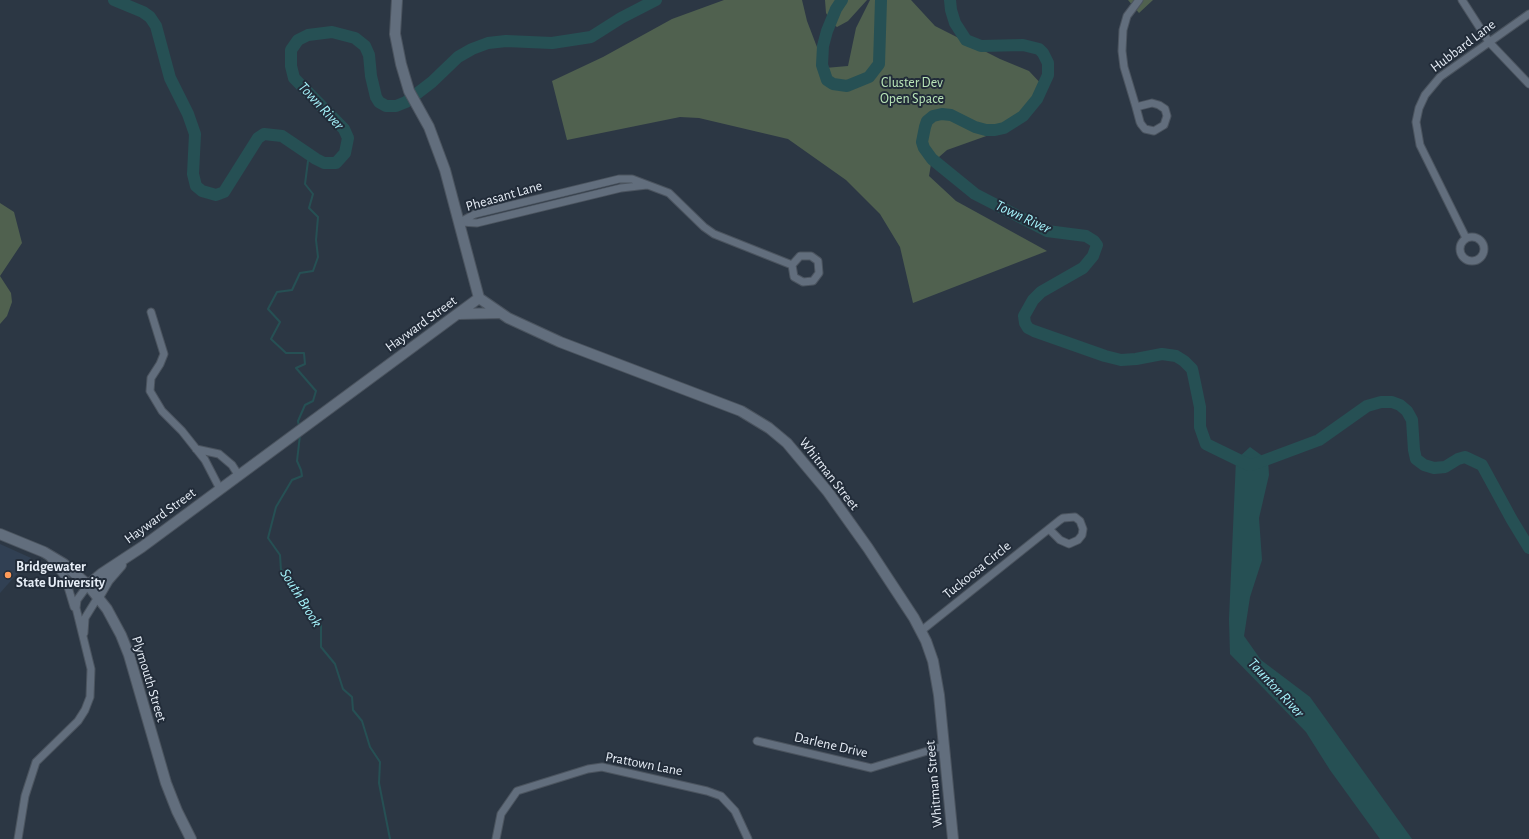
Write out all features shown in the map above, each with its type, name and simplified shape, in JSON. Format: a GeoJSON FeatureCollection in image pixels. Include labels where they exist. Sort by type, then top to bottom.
{"type":"FeatureCollection","features":[{"type":"Feature","properties":{"kind":"street","name":"Hayward Street"},"geometry":{"type":"LineString","coordinates":[[88,585],[101,574],[127,558],[239,476],[479,298],[460,222],[441,159],[409,90],[397,44],[395,27],[397,0]]}},
{"type":"Feature","properties":{"kind":"street"},"geometry":{"type":"LineString","coordinates":[[1136,107],[1152,103],[1162,106],[1167,116],[1164,126],[1157,131],[1145,129],[1140,122],[1124,67],[1121,44],[1123,30],[1127,16],[1139,0]]}},
{"type":"Feature","properties":{"kind":"street"},"geometry":{"type":"LineString","coordinates":[[1462,0],[1489,42],[1529,84]]}},
{"type":"Feature","properties":{"kind":"street","name":"Hubbard Lane"},"geometry":{"type":"LineString","coordinates":[[1466,238],[1420,145],[1417,130],[1417,115],[1421,101],[1434,84],[1448,71],[1529,14]]}},
{"type":"Feature","properties":{"kind":"street","name":"Pheasant Lane"},"geometry":{"type":"LineString","coordinates":[[460,222],[475,214],[540,198],[623,178],[635,179],[669,193],[704,227],[714,234],[792,265]]}},
{"type":"Feature","properties":{"kind":"street","name":"Pheasant Lane"},"geometry":{"type":"LineString","coordinates":[[460,222],[477,223],[621,188],[647,185]]}},
{"type":"Feature","properties":{"kind":"street"},"geometry":{"type":"LineString","coordinates":[[561,193],[564,202]]}},
{"type":"Feature","properties":{"kind":"street"},"geometry":{"type":"LineString","coordinates":[[540,198],[542,207]]}},
{"type":"Feature","properties":{"kind":"street","name":"Whitman Street"},"geometry":{"type":"LineString","coordinates":[[479,298],[499,313],[576,348],[731,407],[770,428],[787,443],[828,492],[877,561],[921,631],[935,672],[953,839]]}},
{"type":"Feature","properties":{"kind":"street"},"geometry":{"type":"LineString","coordinates":[[151,312],[164,354],[160,364],[151,378],[150,391],[162,411],[182,431],[204,460],[220,489]]}},
{"type":"Feature","properties":{"kind":"street"},"geometry":{"type":"LineString","coordinates":[[459,314],[499,313]]}},
{"type":"Feature","properties":{"kind":"street"},"geometry":{"type":"LineString","coordinates":[[196,449],[219,454],[232,465],[239,476]]}},
{"type":"Feature","properties":{"kind":"street","name":"Tuckoosa Circle"},"geometry":{"type":"LineString","coordinates":[[921,631],[1049,528],[1063,518],[1072,516],[1080,521],[1083,526],[1083,532],[1078,540],[1069,544],[1060,540],[1049,528]]}},
{"type":"Feature","properties":{"kind":"street","name":"Plymouth Street"},"geometry":{"type":"LineString","coordinates":[[0,534],[46,553],[64,564],[88,585],[112,617],[127,649],[166,783],[177,811],[191,839]]}},
{"type":"Feature","properties":{"kind":"street"},"geometry":{"type":"LineString","coordinates":[[18,839],[25,796],[36,762],[75,725],[82,716],[88,704],[91,676],[84,639],[77,620],[68,583],[60,570],[46,553]]}},
{"type":"Feature","properties":{"kind":"street","name":"Hayward Street"},"geometry":{"type":"LineString","coordinates":[[98,597],[108,580],[127,558]]}},
{"type":"Feature","properties":{"kind":"street"},"geometry":{"type":"LineString","coordinates":[[77,620],[76,602],[88,585]]}},
{"type":"Feature","properties":{"kind":"street"},"geometry":{"type":"LineString","coordinates":[[84,639],[85,618],[98,597]]}},
{"type":"Feature","properties":{"kind":"street","name":"Darlene Drive"},"geometry":{"type":"LineString","coordinates":[[757,741],[871,768],[944,746]]}},
{"type":"Feature","properties":{"kind":"street","name":"Prattown Lane"},"geometry":{"type":"LineString","coordinates":[[496,839],[501,814],[517,792],[602,767],[700,789],[721,796],[735,811],[748,839]]}},
{"type":"Feature","properties":{"kind":"shaded area","name":"Bridgewater State University"},"geometry":{"type":"Polygon","coordinates":[[[0,544],[31,558],[0,593],[0,544]]]}},
{"type":"Feature","properties":{"kind":"green space","name":"Cluster Dev Open Space"},"geometry":{"type":"Polygon","coordinates":[[[724,0],[802,0],[807,21],[825,68],[848,66],[856,28],[870,0],[911,0],[935,26],[1000,59],[1029,71],[1045,88],[1039,105],[1020,124],[947,150],[931,164],[929,176],[956,201],[1047,251],[913,303],[900,247],[880,214],[846,180],[788,139],[699,118],[680,117],[567,140],[552,81],[603,57],[672,19],[724,0]]]}},
{"type":"Feature","properties":{"kind":"green space"},"geometry":{"type":"Polygon","coordinates":[[[825,0],[867,0],[848,21],[837,27],[826,13],[825,0]]]}},
{"type":"Feature","properties":{"kind":"green space"},"geometry":{"type":"Polygon","coordinates":[[[1128,0],[1153,0],[1139,13],[1128,0]]]}},
{"type":"Feature","properties":{"kind":"green space"},"geometry":{"type":"Polygon","coordinates":[[[0,203],[14,212],[22,243],[0,276],[0,203]]]}},
{"type":"Feature","properties":{"kind":"green space"},"geometry":{"type":"Polygon","coordinates":[[[0,276],[11,293],[12,302],[7,316],[0,324],[0,276]]]}},
{"type":"Feature","properties":{"kind":"water","name":"Taunton River"},"geometry":{"type":"Polygon","coordinates":[[[1250,447],[1268,460],[1269,475],[1259,518],[1262,560],[1250,597],[1244,636],[1261,660],[1310,697],[1412,839],[1380,839],[1330,770],[1306,732],[1230,654],[1229,619],[1236,460],[1250,447]]]}},
{"type":"Feature","properties":{"kind":"waterway","name":"Town River"},"geometry":{"type":"LineString","coordinates":[[114,0],[143,12],[150,17],[156,26],[170,78],[188,114],[195,134],[193,174],[196,186],[202,191],[216,195],[224,192],[258,138],[264,134],[282,136],[324,163],[336,163],[345,153],[348,138],[344,129],[294,78],[291,66],[291,50],[298,40],[308,35],[332,32],[355,38],[365,46],[369,55],[371,76],[376,97],[379,102],[386,106],[396,106],[406,102],[432,82],[458,57],[472,49],[488,43],[506,41],[552,43],[591,37],[621,18],[656,0]]}},
{"type":"Feature","properties":{"kind":"waterway","name":"Town River"},"geometry":{"type":"LineString","coordinates":[[842,0],[836,9],[827,31],[823,46],[822,65],[827,80],[833,84],[847,86],[869,77],[879,64],[881,0]]}},
{"type":"Feature","properties":{"kind":"waterway","name":"Town River"},"geometry":{"type":"LineString","coordinates":[[950,0],[955,23],[966,40],[981,46],[1023,45],[1039,49],[1043,53],[1048,63],[1048,75],[1037,99],[1023,116],[1004,128],[986,130],[975,127],[951,115],[942,114],[933,116],[927,121],[925,127],[922,142],[924,148],[932,159],[975,194],[1047,231],[1086,236],[1097,245],[1093,256],[1083,268],[1041,292],[1033,300],[1024,316],[1025,323],[1028,328],[1105,356],[1121,360],[1162,354],[1176,356],[1192,369],[1200,407],[1200,427],[1206,444],[1249,465]]}},
{"type":"Feature","properties":{"kind":"waterway","name":"South Brook"},"geometry":{"type":"LineString","coordinates":[[299,426],[298,421],[305,405],[313,401],[316,391],[296,368],[305,364],[304,353],[286,353],[271,339],[280,322],[268,309],[277,292],[292,290],[300,273],[313,271],[318,257],[316,240],[318,217],[309,208],[313,194],[305,184],[308,161],[312,156]]}},
{"type":"Feature","properties":{"kind":"waterway"},"geometry":{"type":"LineString","coordinates":[[1252,465],[1319,440],[1367,406],[1381,402],[1392,402],[1400,405],[1407,411],[1412,420],[1416,459],[1424,465],[1434,468],[1445,467],[1458,459],[1465,457],[1482,465],[1529,548]]}},
{"type":"Feature","properties":{"kind":"waterway","name":"South Brook"},"geometry":{"type":"LineString","coordinates":[[300,435],[297,461],[302,476],[292,480],[276,507],[268,538],[280,555],[281,570],[288,573],[295,591],[303,598],[304,606],[321,624],[321,647],[335,664],[343,689],[352,697],[353,710],[362,721],[370,747],[380,762],[379,783],[390,839]]}},
{"type":"Feature","properties":{"kind":"place","name":"Bridgewater State University"},"geometry":{"type":"Point","coordinates":[8,575]}}]}
